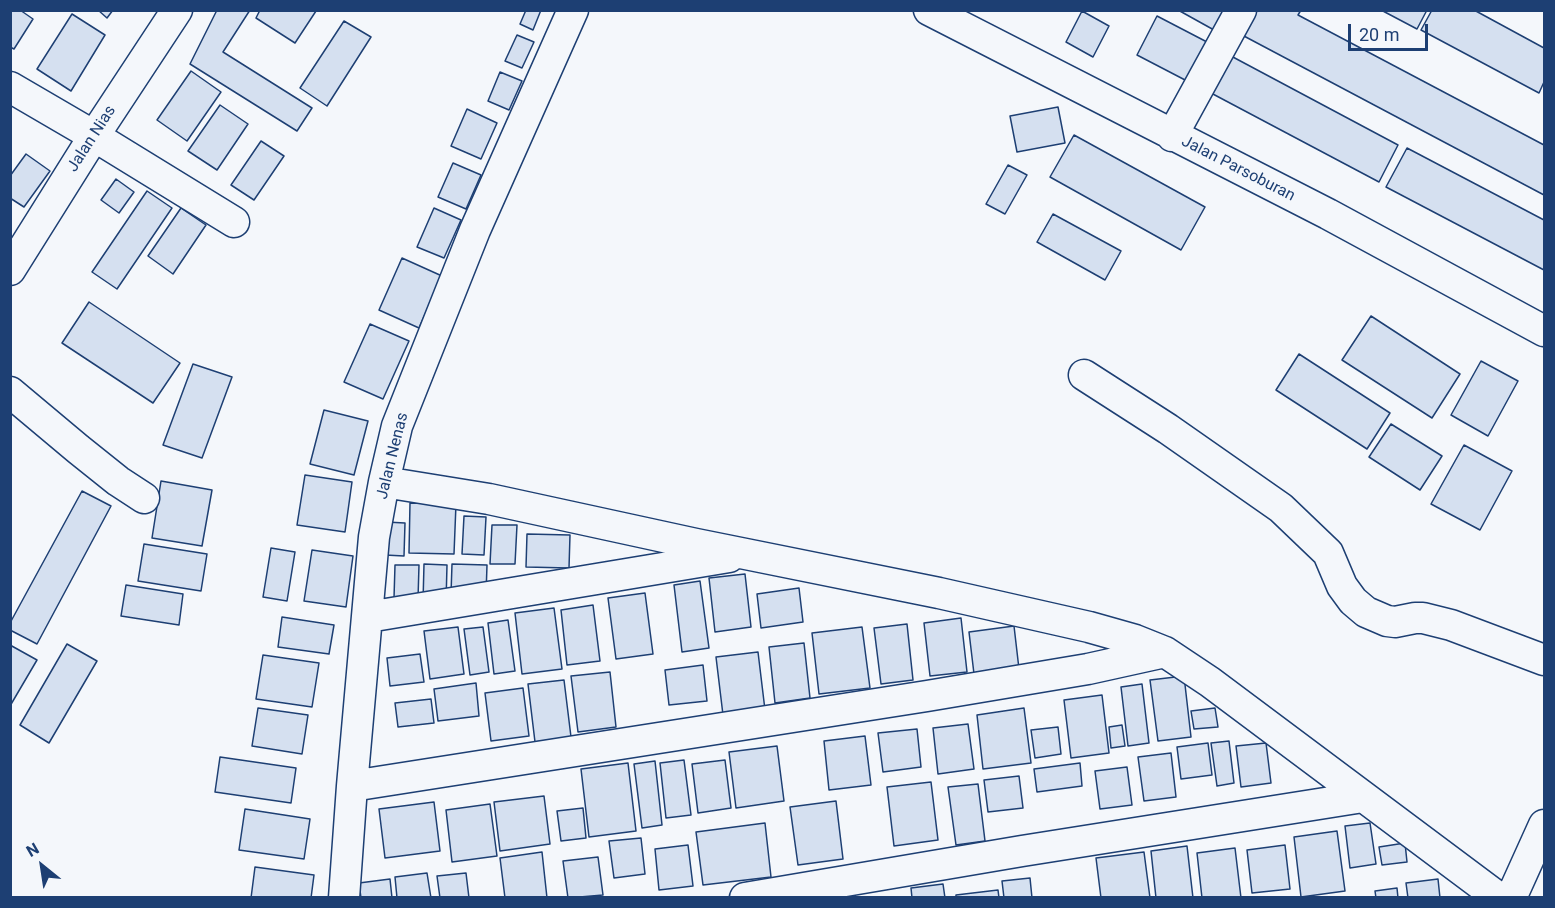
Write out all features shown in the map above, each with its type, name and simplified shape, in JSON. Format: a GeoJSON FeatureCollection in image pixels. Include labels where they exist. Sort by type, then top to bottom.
{"type":"FeatureCollection","features":[{"type":"Feature","properties":{"kind":"street","name":"Jalan Nias"},"geometry":{"type":"LineString","coordinates":[[10,270],[177,10]]}},
{"type":"Feature","properties":{"kind":"street","name":"Jalan Nenas"},"geometry":{"type":"LineString","coordinates":[[344,897],[375,537],[384,482],[397,426],[475,230],[573,10]]}},
{"type":"Feature","properties":{"kind":"street","name":"Jalan Parsoburan"},"geometry":{"type":"LineString","coordinates":[[929,10],[1328,214],[1545,331]]}},
{"type":"Feature","properties":{"kind":"street"},"geometry":{"type":"LineString","coordinates":[[1172,136],[1241,10]]}},
{"type":"Feature","properties":{"kind":"street"},"geometry":{"type":"LineString","coordinates":[[10,87],[234,222]]}},
{"type":"Feature","properties":{"kind":"street"},"geometry":{"type":"LineString","coordinates":[[1084,375],[1168,429],[1281,508],[1328,553],[1342,586],[1353,601],[1366,612],[1388,621],[1423,618],[1451,625],[1545,660]]}},
{"type":"Feature","properties":{"kind":"street"},"geometry":{"type":"LineString","coordinates":[[10,392],[118,481],[144,498]]}},
{"type":"Feature","properties":{"kind":"street"},"geometry":{"type":"LineString","coordinates":[[384,482],[489,499],[939,593],[1089,627],[1135,640],[1165,652],[1210,682],[1499,897]]}},
{"type":"Feature","properties":{"kind":"street"},"geometry":{"type":"LineString","coordinates":[[368,617],[745,554]]}},
{"type":"Feature","properties":{"kind":"street"},"geometry":{"type":"LineString","coordinates":[[352,786],[927,696],[1088,669],[1165,652]]}},
{"type":"Feature","properties":{"kind":"street"},"geometry":{"type":"LineString","coordinates":[[745,897],[1363,797]]}},
{"type":"Feature","properties":{"kind":"street"},"geometry":{"type":"LineString","coordinates":[[1511,897],[1545,825]]}},
{"type":"Feature","properties":{"kind":"building"},"geometry":{"type":"Polygon","coordinates":[[[10,10],[20,10],[33,19],[14,49],[10,47],[10,10]]]}},
{"type":"Feature","properties":{"kind":"building"},"geometry":{"type":"Polygon","coordinates":[[[98,10],[113,10],[107,18],[98,10]]]}},
{"type":"Feature","properties":{"kind":"building"},"geometry":{"type":"Polygon","coordinates":[[[217,10],[250,10],[223,52],[312,108],[297,131],[190,64],[217,10]]]}},
{"type":"Feature","properties":{"kind":"building"},"geometry":{"type":"Polygon","coordinates":[[[260,10],[316,11],[295,43],[256,18],[260,10]]]}},
{"type":"Feature","properties":{"kind":"building"},"geometry":{"type":"Polygon","coordinates":[[[526,10],[541,10],[533,30],[520,24],[526,10]]]}},
{"type":"Feature","properties":{"kind":"building"},"geometry":{"type":"Polygon","coordinates":[[[1178,10],[1225,10],[1214,30],[1178,10]]]}},
{"type":"Feature","properties":{"kind":"building"},"geometry":{"type":"Polygon","coordinates":[[[1256,10],[1301,10],[1298,15],[1544,145],[1544,195],[1242,35],[1256,10]]]}},
{"type":"Feature","properties":{"kind":"building"},"geometry":{"type":"Polygon","coordinates":[[[1381,10],[1427,10],[1417,29],[1381,10]]]}},
{"type":"Feature","properties":{"kind":"building"},"geometry":{"type":"Polygon","coordinates":[[[1432,10],[1474,10],[1544,48],[1544,82],[1539,93],[1421,30],[1432,10]]]}},
{"type":"Feature","properties":{"kind":"building"},"geometry":{"type":"Polygon","coordinates":[[[1082,11],[1109,26],[1093,57],[1066,42],[1082,11]]]}},
{"type":"Feature","properties":{"kind":"building"},"geometry":{"type":"Polygon","coordinates":[[[72,14],[105,35],[71,91],[37,69],[72,14]]]}},
{"type":"Feature","properties":{"kind":"building"},"geometry":{"type":"Polygon","coordinates":[[[1157,16],[1207,42],[1187,81],[1137,55],[1157,16]]]}},
{"type":"Feature","properties":{"kind":"building"},"geometry":{"type":"Polygon","coordinates":[[[344,21],[371,37],[327,106],[300,88],[344,21]]]}},
{"type":"Feature","properties":{"kind":"building"},"geometry":{"type":"Polygon","coordinates":[[[517,35],[534,42],[522,68],[505,61],[517,35]]]}},
{"type":"Feature","properties":{"kind":"building"},"geometry":{"type":"Polygon","coordinates":[[[1231,56],[1398,145],[1379,182],[1211,93],[1231,56]]]}},
{"type":"Feature","properties":{"kind":"building"},"geometry":{"type":"Polygon","coordinates":[[[191,71],[221,92],[187,141],[157,120],[191,71]]]}},
{"type":"Feature","properties":{"kind":"building"},"geometry":{"type":"Polygon","coordinates":[[[500,72],[522,81],[509,110],[488,101],[500,72]]]}},
{"type":"Feature","properties":{"kind":"building"},"geometry":{"type":"Polygon","coordinates":[[[220,105],[248,124],[217,170],[188,151],[220,105]]]}},
{"type":"Feature","properties":{"kind":"building"},"geometry":{"type":"Polygon","coordinates":[[[1058,107],[1065,143],[1017,152],[1010,116],[1058,107]]]}},
{"type":"Feature","properties":{"kind":"building"},"geometry":{"type":"Polygon","coordinates":[[[467,109],[497,123],[481,159],[451,146],[467,109]]]}},
{"type":"Feature","properties":{"kind":"building"},"geometry":{"type":"Polygon","coordinates":[[[1074,135],[1205,207],[1181,250],[1050,177],[1074,135]]]}},
{"type":"Feature","properties":{"kind":"building"},"geometry":{"type":"Polygon","coordinates":[[[261,141],[284,156],[254,200],[231,185],[261,141]]]}},
{"type":"Feature","properties":{"kind":"building"},"geometry":{"type":"Polygon","coordinates":[[[1407,148],[1544,220],[1544,270],[1386,187],[1407,148]]]}},
{"type":"Feature","properties":{"kind":"building"},"geometry":{"type":"Polygon","coordinates":[[[26,154],[50,171],[24,207],[10,198],[10,176],[26,154]]]}},
{"type":"Feature","properties":{"kind":"building"},"geometry":{"type":"Polygon","coordinates":[[[453,163],[481,175],[466,209],[438,197],[453,163]]]}},
{"type":"Feature","properties":{"kind":"building"},"geometry":{"type":"Polygon","coordinates":[[[1008,165],[1027,175],[1005,214],[986,204],[1008,165]]]}},
{"type":"Feature","properties":{"kind":"building"},"geometry":{"type":"Polygon","coordinates":[[[116,179],[134,192],[119,213],[101,200],[116,179]]]}},
{"type":"Feature","properties":{"kind":"building"},"geometry":{"type":"Polygon","coordinates":[[[147,191],[172,208],[117,289],[92,272],[147,191]]]}},
{"type":"Feature","properties":{"kind":"building"},"geometry":{"type":"Polygon","coordinates":[[[181,208],[206,225],[173,274],[148,256],[181,208]]]}},
{"type":"Feature","properties":{"kind":"building"},"geometry":{"type":"Polygon","coordinates":[[[434,208],[461,220],[444,258],[417,247],[434,208]]]}},
{"type":"Feature","properties":{"kind":"building"},"geometry":{"type":"Polygon","coordinates":[[[1053,214],[1121,251],[1105,280],[1037,242],[1053,214]]]}},
{"type":"Feature","properties":{"kind":"building"},"geometry":{"type":"Polygon","coordinates":[[[402,258],[442,276],[419,328],[379,310],[402,258]]]}},
{"type":"Feature","properties":{"kind":"building"},"geometry":{"type":"Polygon","coordinates":[[[89,302],[180,363],[153,403],[62,343],[89,302]]]}},
{"type":"Feature","properties":{"kind":"building"},"geometry":{"type":"Polygon","coordinates":[[[1371,316],[1460,374],[1432,418],[1342,360],[1371,316]]]}},
{"type":"Feature","properties":{"kind":"building"},"geometry":{"type":"Polygon","coordinates":[[[370,324],[409,341],[383,399],[344,382],[370,324]]]}},
{"type":"Feature","properties":{"kind":"building"},"geometry":{"type":"Polygon","coordinates":[[[1299,354],[1390,413],[1367,449],[1276,390],[1299,354]]]}},
{"type":"Feature","properties":{"kind":"building"},"geometry":{"type":"Polygon","coordinates":[[[1481,361],[1518,381],[1488,436],[1451,415],[1481,361]]]}},
{"type":"Feature","properties":{"kind":"building"},"geometry":{"type":"Polygon","coordinates":[[[193,364],[232,377],[202,458],[163,445],[193,364]]]}},
{"type":"Feature","properties":{"kind":"building"},"geometry":{"type":"Polygon","coordinates":[[[324,410],[368,421],[354,475],[310,464],[324,410]]]}},
{"type":"Feature","properties":{"kind":"building"},"geometry":{"type":"Polygon","coordinates":[[[1391,424],[1442,456],[1420,490],[1369,457],[1391,424]]]}},
{"type":"Feature","properties":{"kind":"building"},"geometry":{"type":"Polygon","coordinates":[[[1464,445],[1512,471],[1480,530],[1431,504],[1464,445]]]}},
{"type":"Feature","properties":{"kind":"building"},"geometry":{"type":"Polygon","coordinates":[[[305,475],[352,482],[345,532],[297,525],[305,475]]]}},
{"type":"Feature","properties":{"kind":"building"},"geometry":{"type":"Polygon","coordinates":[[[161,481],[212,490],[202,546],[152,538],[161,481]]]}},
{"type":"Feature","properties":{"kind":"building"},"geometry":{"type":"Polygon","coordinates":[[[82,491],[111,506],[37,644],[10,630],[10,623],[82,491]]]}},
{"type":"Feature","properties":{"kind":"building"},"geometry":{"type":"Polygon","coordinates":[[[410,503],[456,504],[454,554],[409,553],[410,503]]]}},
{"type":"Feature","properties":{"kind":"building"},"geometry":{"type":"Polygon","coordinates":[[[464,516],[486,517],[484,555],[462,554],[464,516]]]}},
{"type":"Feature","properties":{"kind":"building"},"geometry":{"type":"Polygon","coordinates":[[[386,522],[405,523],[404,556],[385,555],[386,522]]]}},
{"type":"Feature","properties":{"kind":"building"},"geometry":{"type":"Polygon","coordinates":[[[492,525],[517,525],[515,564],[490,564],[492,525]]]}},
{"type":"Feature","properties":{"kind":"building"},"geometry":{"type":"Polygon","coordinates":[[[527,534],[570,535],[569,568],[526,567],[527,534]]]}},
{"type":"Feature","properties":{"kind":"building"},"geometry":{"type":"Polygon","coordinates":[[[144,544],[207,554],[201,591],[138,581],[144,544]]]}},
{"type":"Feature","properties":{"kind":"building"},"geometry":{"type":"Polygon","coordinates":[[[271,548],[295,552],[287,601],[263,597],[271,548]]]}},
{"type":"Feature","properties":{"kind":"building"},"geometry":{"type":"Polygon","coordinates":[[[312,550],[353,556],[346,607],[304,601],[312,550]]]}},
{"type":"Feature","properties":{"kind":"building"},"geometry":{"type":"Polygon","coordinates":[[[424,564],[447,565],[446,603],[423,602],[424,564]]]}},
{"type":"Feature","properties":{"kind":"building"},"geometry":{"type":"Polygon","coordinates":[[[452,564],[487,565],[486,595],[451,594],[452,564]]]}},
{"type":"Feature","properties":{"kind":"building"},"geometry":{"type":"Polygon","coordinates":[[[395,565],[419,565],[418,599],[394,598],[395,565]]]}},
{"type":"Feature","properties":{"kind":"building"},"geometry":{"type":"Polygon","coordinates":[[[745,574],[751,627],[715,632],[709,578],[745,574]]]}},
{"type":"Feature","properties":{"kind":"building"},"geometry":{"type":"Polygon","coordinates":[[[700,581],[709,648],[682,652],[674,585],[700,581]]]}},
{"type":"Feature","properties":{"kind":"building"},"geometry":{"type":"Polygon","coordinates":[[[126,585],[183,594],[179,625],[121,616],[126,585]]]}},
{"type":"Feature","properties":{"kind":"building"},"geometry":{"type":"Polygon","coordinates":[[[799,588],[803,622],[761,628],[757,594],[799,588]]]}},
{"type":"Feature","properties":{"kind":"building"},"geometry":{"type":"Polygon","coordinates":[[[645,593],[653,654],[616,659],[608,598],[645,593]]]}},
{"type":"Feature","properties":{"kind":"building"},"geometry":{"type":"Polygon","coordinates":[[[593,605],[600,661],[567,665],[561,610],[593,605]]]}},
{"type":"Feature","properties":{"kind":"building"},"geometry":{"type":"Polygon","coordinates":[[[554,608],[562,669],[522,674],[515,613],[554,608]]]}},
{"type":"Feature","properties":{"kind":"building"},"geometry":{"type":"Polygon","coordinates":[[[282,617],[334,625],[329,654],[278,647],[282,617]]]}},
{"type":"Feature","properties":{"kind":"building"},"geometry":{"type":"Polygon","coordinates":[[[961,618],[967,672],[930,676],[924,623],[961,618]]]}},
{"type":"Feature","properties":{"kind":"building"},"geometry":{"type":"Polygon","coordinates":[[[508,620],[515,671],[494,674],[488,623],[508,620]]]}},
{"type":"Feature","properties":{"kind":"building"},"geometry":{"type":"Polygon","coordinates":[[[907,624],[913,680],[881,684],[874,628],[907,624]]]}},
{"type":"Feature","properties":{"kind":"building"},"geometry":{"type":"Polygon","coordinates":[[[1014,626],[1019,669],[974,674],[969,632],[1014,626]]]}},
{"type":"Feature","properties":{"kind":"building"},"geometry":{"type":"Polygon","coordinates":[[[458,627],[464,674],[430,679],[424,631],[458,627]]]}},
{"type":"Feature","properties":{"kind":"building"},"geometry":{"type":"Polygon","coordinates":[[[483,627],[489,672],[470,675],[464,629],[483,627]]]}},
{"type":"Feature","properties":{"kind":"building"},"geometry":{"type":"Polygon","coordinates":[[[862,627],[870,688],[819,694],[812,633],[862,627]]]}},
{"type":"Feature","properties":{"kind":"building"},"geometry":{"type":"Polygon","coordinates":[[[804,643],[810,698],[775,703],[769,647],[804,643]]]}},
{"type":"Feature","properties":{"kind":"building"},"geometry":{"type":"Polygon","coordinates":[[[67,644],[97,661],[49,743],[20,725],[67,644]]]}},
{"type":"Feature","properties":{"kind":"building"},"geometry":{"type":"Polygon","coordinates":[[[10,645],[37,660],[10,706],[10,645]]]}},
{"type":"Feature","properties":{"kind":"building"},"geometry":{"type":"Polygon","coordinates":[[[758,652],[765,710],[723,715],[716,657],[758,652]]]}},
{"type":"Feature","properties":{"kind":"building"},"geometry":{"type":"Polygon","coordinates":[[[420,654],[424,682],[390,686],[387,658],[420,654]]]}},
{"type":"Feature","properties":{"kind":"building"},"geometry":{"type":"Polygon","coordinates":[[[263,655],[319,663],[312,707],[256,699],[263,655]]]}},
{"type":"Feature","properties":{"kind":"building"},"geometry":{"type":"Polygon","coordinates":[[[703,665],[707,701],[669,705],[665,670],[703,665]]]}},
{"type":"Feature","properties":{"kind":"building"},"geometry":{"type":"Polygon","coordinates":[[[610,672],[616,727],[578,732],[571,676],[610,672]]]}},
{"type":"Feature","properties":{"kind":"building"},"geometry":{"type":"Polygon","coordinates":[[[1184,676],[1191,737],[1158,741],[1150,680],[1184,676]]]}},
{"type":"Feature","properties":{"kind":"building"},"geometry":{"type":"Polygon","coordinates":[[[564,680],[571,737],[535,742],[528,684],[564,680]]]}},
{"type":"Feature","properties":{"kind":"building"},"geometry":{"type":"Polygon","coordinates":[[[476,683],[479,716],[438,721],[434,689],[476,683]]]}},
{"type":"Feature","properties":{"kind":"building"},"geometry":{"type":"Polygon","coordinates":[[[1142,684],[1149,743],[1128,746],[1121,687],[1142,684]]]}},
{"type":"Feature","properties":{"kind":"building"},"geometry":{"type":"Polygon","coordinates":[[[523,688],[529,736],[491,741],[485,693],[523,688]]]}},
{"type":"Feature","properties":{"kind":"building"},"geometry":{"type":"Polygon","coordinates":[[[1102,695],[1109,753],[1071,758],[1064,700],[1102,695]]]}},
{"type":"Feature","properties":{"kind":"building"},"geometry":{"type":"Polygon","coordinates":[[[431,699],[434,723],[398,727],[395,703],[431,699]]]}},
{"type":"Feature","properties":{"kind":"building"},"geometry":{"type":"Polygon","coordinates":[[[258,708],[308,715],[302,754],[252,746],[258,708]]]}},
{"type":"Feature","properties":{"kind":"building"},"geometry":{"type":"Polygon","coordinates":[[[1024,708],[1031,763],[983,769],[977,715],[1024,708]]]}},
{"type":"Feature","properties":{"kind":"building"},"geometry":{"type":"Polygon","coordinates":[[[1215,708],[1218,727],[1194,729],[1191,711],[1215,708]]]}},
{"type":"Feature","properties":{"kind":"building"},"geometry":{"type":"Polygon","coordinates":[[[968,724],[974,769],[938,774],[933,728],[968,724]]]}},
{"type":"Feature","properties":{"kind":"building"},"geometry":{"type":"Polygon","coordinates":[[[1122,725],[1125,746],[1111,748],[1109,727],[1122,725]]]}},
{"type":"Feature","properties":{"kind":"building"},"geometry":{"type":"Polygon","coordinates":[[[1058,727],[1061,754],[1035,758],[1031,730],[1058,727]]]}},
{"type":"Feature","properties":{"kind":"building"},"geometry":{"type":"Polygon","coordinates":[[[917,729],[921,767],[883,772],[878,733],[917,729]]]}},
{"type":"Feature","properties":{"kind":"building"},"geometry":{"type":"Polygon","coordinates":[[[865,736],[871,785],[829,790],[824,741],[865,736]]]}},
{"type":"Feature","properties":{"kind":"building"},"geometry":{"type":"Polygon","coordinates":[[[1229,741],[1234,783],[1217,786],[1211,743],[1229,741]]]}},
{"type":"Feature","properties":{"kind":"building"},"geometry":{"type":"Polygon","coordinates":[[[1208,743],[1212,775],[1181,779],[1177,747],[1208,743]]]}},
{"type":"Feature","properties":{"kind":"building"},"geometry":{"type":"Polygon","coordinates":[[[1266,743],[1271,783],[1241,787],[1236,746],[1266,743]]]}},
{"type":"Feature","properties":{"kind":"building"},"geometry":{"type":"Polygon","coordinates":[[[777,746],[784,801],[736,808],[729,752],[777,746]]]}},
{"type":"Feature","properties":{"kind":"building"},"geometry":{"type":"Polygon","coordinates":[[[1171,753],[1176,797],[1144,801],[1138,757],[1171,753]]]}},
{"type":"Feature","properties":{"kind":"building"},"geometry":{"type":"Polygon","coordinates":[[[220,757],[296,768],[291,803],[215,792],[220,757]]]}},
{"type":"Feature","properties":{"kind":"building"},"geometry":{"type":"Polygon","coordinates":[[[684,760],[691,815],[666,818],[660,763],[684,760]]]}},
{"type":"Feature","properties":{"kind":"building"},"geometry":{"type":"Polygon","coordinates":[[[725,760],[731,808],[698,813],[692,764],[725,760]]]}},
{"type":"Feature","properties":{"kind":"building"},"geometry":{"type":"Polygon","coordinates":[[[655,761],[662,825],[642,828],[634,764],[655,761]]]}},
{"type":"Feature","properties":{"kind":"building"},"geometry":{"type":"Polygon","coordinates":[[[628,763],[636,831],[589,837],[581,769],[628,763]]]}},
{"type":"Feature","properties":{"kind":"building"},"geometry":{"type":"Polygon","coordinates":[[[1080,763],[1082,786],[1037,792],[1034,769],[1080,763]]]}},
{"type":"Feature","properties":{"kind":"building"},"geometry":{"type":"Polygon","coordinates":[[[1127,767],[1132,805],[1100,809],[1095,771],[1127,767]]]}},
{"type":"Feature","properties":{"kind":"building"},"geometry":{"type":"Polygon","coordinates":[[[1019,776],[1023,808],[988,812],[984,780],[1019,776]]]}},
{"type":"Feature","properties":{"kind":"building"},"geometry":{"type":"Polygon","coordinates":[[[931,782],[938,840],[894,846],[887,787],[931,782]]]}},
{"type":"Feature","properties":{"kind":"building"},"geometry":{"type":"Polygon","coordinates":[[[978,784],[985,841],[956,845],[948,787],[978,784]]]}},
{"type":"Feature","properties":{"kind":"building"},"geometry":{"type":"Polygon","coordinates":[[[544,796],[550,844],[500,851],[494,802],[544,796]]]}},
{"type":"Feature","properties":{"kind":"building"},"geometry":{"type":"Polygon","coordinates":[[[836,801],[843,859],[798,865],[790,807],[836,801]]]}},
{"type":"Feature","properties":{"kind":"building"},"geometry":{"type":"Polygon","coordinates":[[[434,802],[440,851],[385,858],[379,809],[434,802]]]}},
{"type":"Feature","properties":{"kind":"building"},"geometry":{"type":"Polygon","coordinates":[[[490,804],[497,856],[452,862],[446,810],[490,804]]]}},
{"type":"Feature","properties":{"kind":"building"},"geometry":{"type":"Polygon","coordinates":[[[583,808],[586,838],[561,841],[557,811],[583,808]]]}},
{"type":"Feature","properties":{"kind":"building"},"geometry":{"type":"Polygon","coordinates":[[[245,809],[310,819],[304,859],[239,850],[245,809]]]}},
{"type":"Feature","properties":{"kind":"building"},"geometry":{"type":"Polygon","coordinates":[[[765,823],[771,877],[703,885],[696,832],[765,823]]]}},
{"type":"Feature","properties":{"kind":"building"},"geometry":{"type":"Polygon","coordinates":[[[1370,823],[1376,864],[1350,868],[1345,826],[1370,823]]]}},
{"type":"Feature","properties":{"kind":"building"},"geometry":{"type":"Polygon","coordinates":[[[1337,831],[1345,891],[1301,897],[1294,837],[1337,831]]]}},
{"type":"Feature","properties":{"kind":"building"},"geometry":{"type":"Polygon","coordinates":[[[641,838],[645,874],[614,878],[609,841],[641,838]]]}},
{"type":"Feature","properties":{"kind":"building"},"geometry":{"type":"Polygon","coordinates":[[[1405,843],[1407,862],[1382,865],[1379,847],[1405,843]]]}},
{"type":"Feature","properties":{"kind":"building"},"geometry":{"type":"Polygon","coordinates":[[[688,845],[693,886],[659,890],[655,849],[688,845]]]}},
{"type":"Feature","properties":{"kind":"building"},"geometry":{"type":"Polygon","coordinates":[[[1285,845],[1290,889],[1252,893],[1247,850],[1285,845]]]}},
{"type":"Feature","properties":{"kind":"building"},"geometry":{"type":"Polygon","coordinates":[[[1187,846],[1193,898],[1156,898],[1151,851],[1187,846]]]}},
{"type":"Feature","properties":{"kind":"building"},"geometry":{"type":"Polygon","coordinates":[[[1235,848],[1241,898],[1202,898],[1197,853],[1235,848]]]}},
{"type":"Feature","properties":{"kind":"building"},"geometry":{"type":"Polygon","coordinates":[[[542,852],[547,898],[505,898],[500,858],[542,852]]]}},
{"type":"Feature","properties":{"kind":"building"},"geometry":{"type":"Polygon","coordinates":[[[1144,852],[1150,898],[1101,898],[1096,858],[1144,852]]]}},
{"type":"Feature","properties":{"kind":"building"},"geometry":{"type":"Polygon","coordinates":[[[598,857],[603,895],[568,898],[563,861],[598,857]]]}},
{"type":"Feature","properties":{"kind":"building"},"geometry":{"type":"Polygon","coordinates":[[[255,867],[314,875],[311,898],[251,898],[255,867]]]}},
{"type":"Feature","properties":{"kind":"building"},"geometry":{"type":"Polygon","coordinates":[[[427,873],[431,898],[397,898],[395,877],[427,873]]]}},
{"type":"Feature","properties":{"kind":"building"},"geometry":{"type":"Polygon","coordinates":[[[466,873],[469,898],[440,898],[437,876],[466,873]]]}},
{"type":"Feature","properties":{"kind":"building"},"geometry":{"type":"Polygon","coordinates":[[[1030,878],[1032,898],[1004,898],[1002,881],[1030,878]]]}},
{"type":"Feature","properties":{"kind":"building"},"geometry":{"type":"Polygon","coordinates":[[[390,879],[392,898],[361,898],[359,883],[390,879]]]}},
{"type":"Feature","properties":{"kind":"building"},"geometry":{"type":"Polygon","coordinates":[[[1438,879],[1440,898],[1408,898],[1406,883],[1438,879]]]}},
{"type":"Feature","properties":{"kind":"building"},"geometry":{"type":"Polygon","coordinates":[[[943,884],[945,898],[912,898],[911,888],[943,884]]]}},
{"type":"Feature","properties":{"kind":"building"},"geometry":{"type":"Polygon","coordinates":[[[1397,888],[1398,898],[1376,898],[1375,891],[1397,888]]]}},
{"type":"Feature","properties":{"kind":"building"},"geometry":{"type":"Polygon","coordinates":[[[998,890],[999,898],[956,898],[956,895],[998,890]]]}}]}
